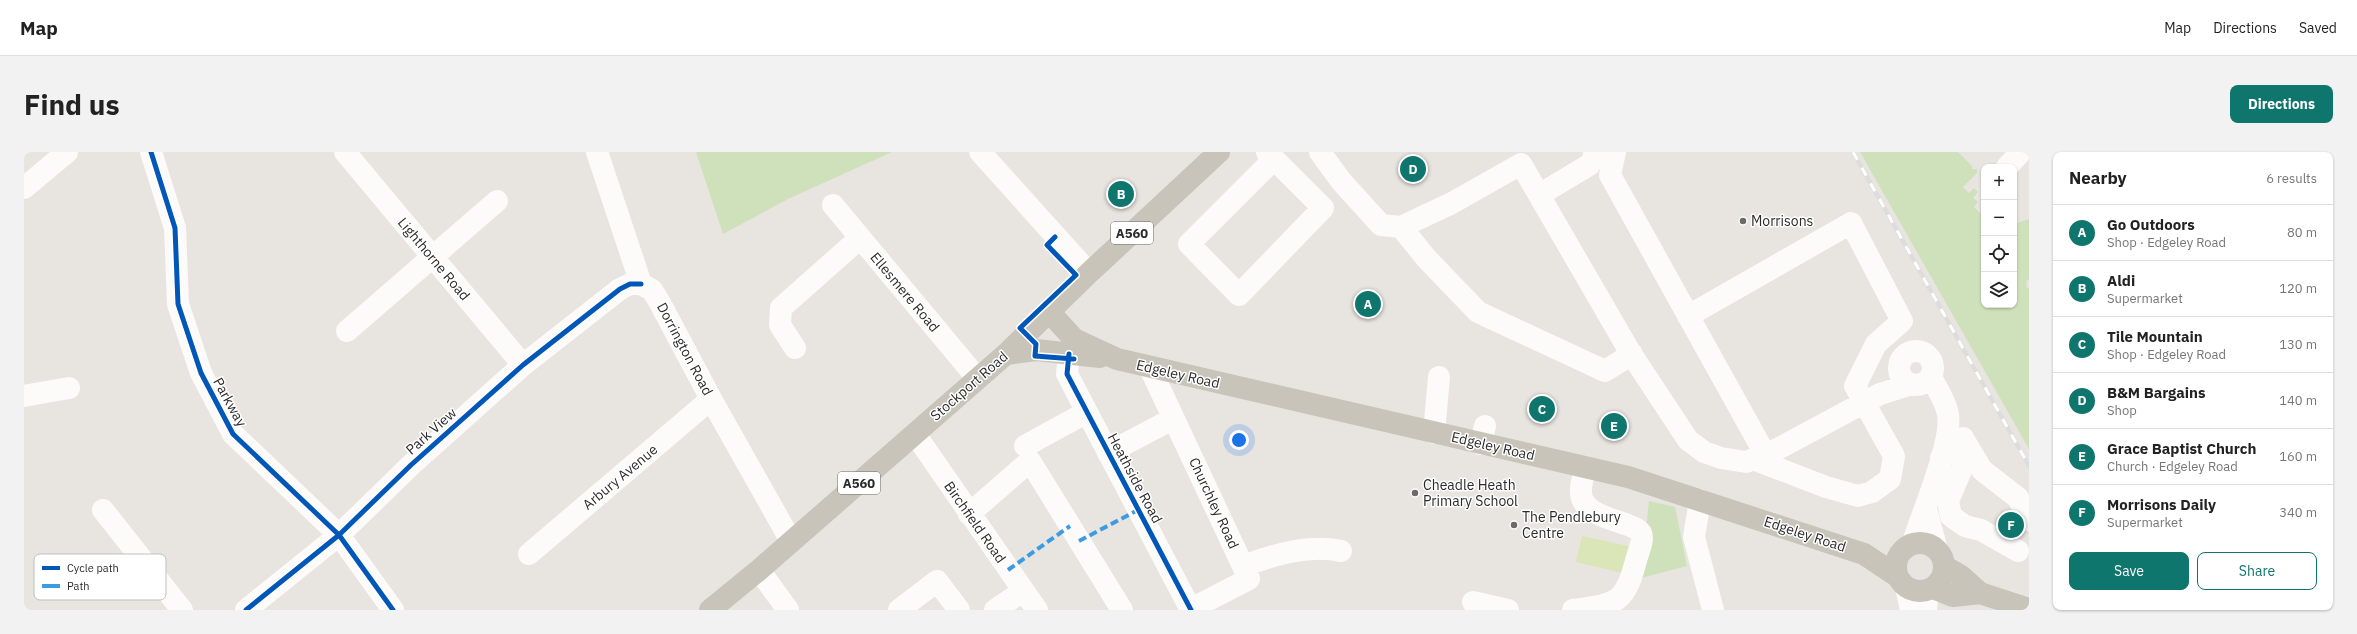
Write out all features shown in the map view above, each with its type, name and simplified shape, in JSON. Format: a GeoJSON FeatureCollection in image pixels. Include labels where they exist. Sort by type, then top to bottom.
{"type":"FeatureCollection","features":[{"type":"Feature","properties":{"kind":"main road","name":"Stockport Road"},"geometry":{"type":"LineString","coordinates":[[710,610],[759,570],[1006,354],[1088,273],[1219,152]]}},
{"type":"Feature","properties":{"kind":"main road"},"geometry":{"type":"LineString","coordinates":[[1064,329],[1066,312],[1088,288],[1088,273]]}},
{"type":"Feature","properties":{"kind":"main road","name":"Edgeley Road"},"geometry":{"type":"LineString","coordinates":[[1041,319],[1054,317],[1074,339],[1117,359],[1150,368],[1434,433],[1483,435],[1586,468],[1628,477],[1864,554],[1901,582],[1929,596],[1953,596],[1980,593]]}},
{"type":"Feature","properties":{"kind":"main road"},"geometry":{"type":"LineString","coordinates":[[1041,319],[1067,360]]}},
{"type":"Feature","properties":{"kind":"main road","name":"Edgeley Road"},"geometry":{"type":"LineString","coordinates":[[1006,354],[1036,350],[1067,360],[1117,359]]}},
{"type":"Feature","properties":{"kind":"main road","name":"Edgeley Road"},"geometry":{"type":"LineString","coordinates":[[1864,554],[1926,543],[1980,593],[2029,609]]}},
{"type":"Feature","properties":{"kind":"main road"},"geometry":{"type":"LineString","coordinates":[[1901,582],[1896,560],[1907,547]]}},
{"type":"Feature","properties":{"kind":"main road"},"geometry":{"type":"LineString","coordinates":[[1929,596],[1941,579],[1941,558]]}},
{"type":"Feature","properties":{"kind":"street"},"geometry":{"type":"LineString","coordinates":[[24,188],[67,152]]}},
{"type":"Feature","properties":{"kind":"street","name":"Parkway"},"geometry":{"type":"LineString","coordinates":[[151,152],[175,228],[178,304],[201,374],[232,434],[339,535],[393,610]]}},
{"type":"Feature","properties":{"kind":"street","name":"Lighthorne Road"},"geometry":{"type":"LineString","coordinates":[[345,152],[523,365]]}},
{"type":"Feature","properties":{"kind":"street"},"geometry":{"type":"LineString","coordinates":[[597,152],[641,284]]}},
{"type":"Feature","properties":{"kind":"street"},"geometry":{"type":"LineString","coordinates":[[980,152],[1088,273]]}},
{"type":"Feature","properties":{"kind":"street"},"geometry":{"type":"LineString","coordinates":[[1320,152],[1341,181],[1381,224],[1401,226],[1452,203],[1521,164],[1632,354],[1688,440],[1704,452],[1721,458],[1746,462],[1759,457],[1872,399],[1920,382],[1933,371],[1932,360],[1924,352],[1918,350],[1907,353],[1872,399]]}},
{"type":"Feature","properties":{"kind":"street"},"geometry":{"type":"LineString","coordinates":[[1539,195],[1589,165],[1594,158],[1594,152]]}},
{"type":"Feature","properties":{"kind":"street"},"geometry":{"type":"LineString","coordinates":[[1615,152],[1610,175],[1688,316],[1759,457],[1826,487],[1858,496],[1872,492],[1890,479],[1894,456],[1872,399],[1855,386],[1876,344],[1902,321],[1851,224],[1688,316]]}},
{"type":"Feature","properties":{"kind":"street"},"geometry":{"type":"LineString","coordinates":[[2009,164],[2021,152]]}},
{"type":"Feature","properties":{"kind":"street"},"geometry":{"type":"LineString","coordinates":[[1271,156],[1323,208],[1239,295],[1189,244],[1271,156]]}},
{"type":"Feature","properties":{"kind":"street"},"geometry":{"type":"LineString","coordinates":[[347,331],[497,201]]}},
{"type":"Feature","properties":{"kind":"street","name":"Ellesmere Road"},"geometry":{"type":"LineString","coordinates":[[832,206],[977,378]]}},
{"type":"Feature","properties":{"kind":"street"},"geometry":{"type":"LineString","coordinates":[[1401,226],[1426,258],[1478,312],[1605,371],[1632,354]]}},
{"type":"Feature","properties":{"kind":"street"},"geometry":{"type":"LineString","coordinates":[[795,348],[780,325],[781,308],[860,238]]}},
{"type":"Feature","properties":{"kind":"street","name":"Park View"},"geometry":{"type":"LineString","coordinates":[[246,610],[339,535],[411,465],[523,365],[620,289],[630,284],[641,284]]}},
{"type":"Feature","properties":{"kind":"street","name":"Dorrington Road"},"geometry":{"type":"LineString","coordinates":[[641,284],[652,290],[660,303],[711,399],[791,541]]}},
{"type":"Feature","properties":{"kind":"street","name":"Heathside Road"},"geometry":{"type":"LineString","coordinates":[[1067,360],[1087,412],[1191,610]]}},
{"type":"Feature","properties":{"kind":"street"},"geometry":{"type":"LineString","coordinates":[[1900,362],[1899,368],[1902,378],[1920,382],[1948,411],[1982,470],[2018,498],[2029,520]]}},
{"type":"Feature","properties":{"kind":"street","name":"Churchley Road"},"geometry":{"type":"LineString","coordinates":[[1150,368],[1249,579],[1191,610]]}},
{"type":"Feature","properties":{"kind":"street"},"geometry":{"type":"LineString","coordinates":[[1434,433],[1439,377]]}},
{"type":"Feature","properties":{"kind":"street"},"geometry":{"type":"LineString","coordinates":[[1920,382],[1933,418],[1927,502],[1941,558]]}},
{"type":"Feature","properties":{"kind":"street"},"geometry":{"type":"LineString","coordinates":[[24,396],[69,388]]}},
{"type":"Feature","properties":{"kind":"street","name":"Arbury Avenue"},"geometry":{"type":"LineString","coordinates":[[529,554],[711,399]]}},
{"type":"Feature","properties":{"kind":"street"},"geometry":{"type":"LineString","coordinates":[[1907,547],[1927,502],[1941,458],[1948,430],[1948,411]]}},
{"type":"Feature","properties":{"kind":"street"},"geometry":{"type":"LineString","coordinates":[[1025,446],[1087,412]]}},
{"type":"Feature","properties":{"kind":"street"},"geometry":{"type":"LineString","coordinates":[[1108,453],[1163,424]]}},
{"type":"Feature","properties":{"kind":"street","name":"Birchfield Road"},"geometry":{"type":"LineString","coordinates":[[915,434],[1037,610]]}},
{"type":"Feature","properties":{"kind":"street"},"geometry":{"type":"LineString","coordinates":[[1941,458],[1944,453],[1956,451],[1961,454],[1963,460],[1963,466],[1948,501],[1951,516],[1965,526],[1981,530],[2013,548],[2029,531]]}},
{"type":"Feature","properties":{"kind":"street"},"geometry":{"type":"LineString","coordinates":[[970,514],[1030,461],[1122,610]]}},
{"type":"Feature","properties":{"kind":"street"},"geometry":{"type":"LineString","coordinates":[[1573,610],[1603,606],[1613,603],[1622,596],[1631,580],[1642,535],[1637,529],[1598,514],[1584,502],[1580,492],[1586,468]]}},
{"type":"Feature","properties":{"kind":"street"},"geometry":{"type":"LineString","coordinates":[[1700,500],[1694,537],[1713,610]]}},
{"type":"Feature","properties":{"kind":"street"},"geometry":{"type":"LineString","coordinates":[[103,510],[138,554]]}},
{"type":"Feature","properties":{"kind":"street"},"geometry":{"type":"LineString","coordinates":[[1243,566],[1266,558],[1312,549],[1327,548],[1341,551]]}},
{"type":"Feature","properties":{"kind":"street"},"geometry":{"type":"LineString","coordinates":[[759,570],[788,610]]}},
{"type":"Feature","properties":{"kind":"street"},"geometry":{"type":"LineString","coordinates":[[899,610],[937,581],[959,610]]}},
{"type":"Feature","properties":{"kind":"street"},"geometry":{"type":"LineString","coordinates":[[1901,582],[1911,610]]}},
{"type":"Feature","properties":{"kind":"street"},"geometry":{"type":"LineString","coordinates":[[166,590],[182,610]]}},
{"type":"Feature","properties":{"kind":"street"},"geometry":{"type":"LineString","coordinates":[[995,610],[1023,591]]}},
{"type":"Feature","properties":{"kind":"street"},"geometry":{"type":"LineString","coordinates":[[1473,602],[1508,610]]}},
{"type":"Feature","properties":{"kind":"green space"},"geometry":{"type":"Polygon","coordinates":[[[696,152],[892,152],[788,199],[723,234],[696,152]]]}},
{"type":"Feature","properties":{"kind":"green space"},"geometry":{"type":"Polygon","coordinates":[[[1860,152],[1958,152],[1972,166],[1972,169],[1977,169],[1977,173],[1963,187],[1969,193],[1974,188],[1978,192],[1973,198],[1978,202],[1974,207],[1981,214],[1981,308],[2017,308],[2017,223],[2029,219],[2029,280],[2027,280],[2026,287],[2029,288],[2029,449],[1860,152]]]}},
{"type":"Feature","properties":{"kind":"green space"},"geometry":{"type":"Polygon","coordinates":[[[1649,501],[1675,507],[1687,566],[1641,578],[1649,501]]]}},
{"type":"Feature","properties":{"kind":"green space"},"geometry":{"type":"Polygon","coordinates":[[[1582,536],[1633,547],[1627,574],[1576,562],[1582,536]]]}},
{"type":"Feature","properties":{"kind":"railway"},"geometry":{"type":"LineString","coordinates":[[1853,152],[2029,466]]}},
{"type":"Feature","properties":{"kind":"marked path"},"geometry":{"type":"LineString","coordinates":[[1079,541],[1138,510]]}},
{"type":"Feature","properties":{"kind":"marked path"},"geometry":{"type":"LineString","coordinates":[[1008,570],[1070,526]]}},
{"type":"Feature","properties":{"kind":"cycle path"},"geometry":{"type":"LineString","coordinates":[[151,152],[175,228],[178,304],[201,373],[233,434],[339,535],[393,610]]}},
{"type":"Feature","properties":{"kind":"cycle path"},"geometry":{"type":"LineString","coordinates":[[1055,237],[1047,245],[1076,275],[1020,328],[1036,344],[1035,356],[1074,359]]}},
{"type":"Feature","properties":{"kind":"cycle path"},"geometry":{"type":"LineString","coordinates":[[246,610],[339,535],[411,465],[523,365],[620,289],[630,284],[641,284]]}},
{"type":"Feature","properties":{"kind":"cycle path"},"geometry":{"type":"LineString","coordinates":[[1069,354],[1067,374],[1191,610]]}},
{"type":"Feature","properties":{"kind":"place","name":"B&M Bargains"},"geometry":{"type":"Point","coordinates":[1413,169]}},
{"type":"Feature","properties":{"kind":"place","name":"Aldi"},"geometry":{"type":"Point","coordinates":[1121,194]}},
{"type":"Feature","properties":{"kind":"place","name":"Morrisons"},"geometry":{"type":"Point","coordinates":[1743,221]}},
{"type":"Feature","properties":{"kind":"place","name":"Go Outdoors"},"geometry":{"type":"Point","coordinates":[1368,304]}},
{"type":"Feature","properties":{"kind":"place","name":"Tile Mountain"},"geometry":{"type":"Point","coordinates":[1542,409]}},
{"type":"Feature","properties":{"kind":"place","name":"Grace Baptist Church"},"geometry":{"type":"Point","coordinates":[1614,426]}},
{"type":"Feature","properties":{"kind":"place","name":"Cheadle Heath Primary School"},"geometry":{"type":"Point","coordinates":[1415,493]}},
{"type":"Feature","properties":{"kind":"place","name":"The Pendlebury Centre"},"geometry":{"type":"Point","coordinates":[1514,525]}},
{"type":"Feature","properties":{"kind":"place","name":"Morrisons Daily"},"geometry":{"type":"Point","coordinates":[2011,525]}}]}
